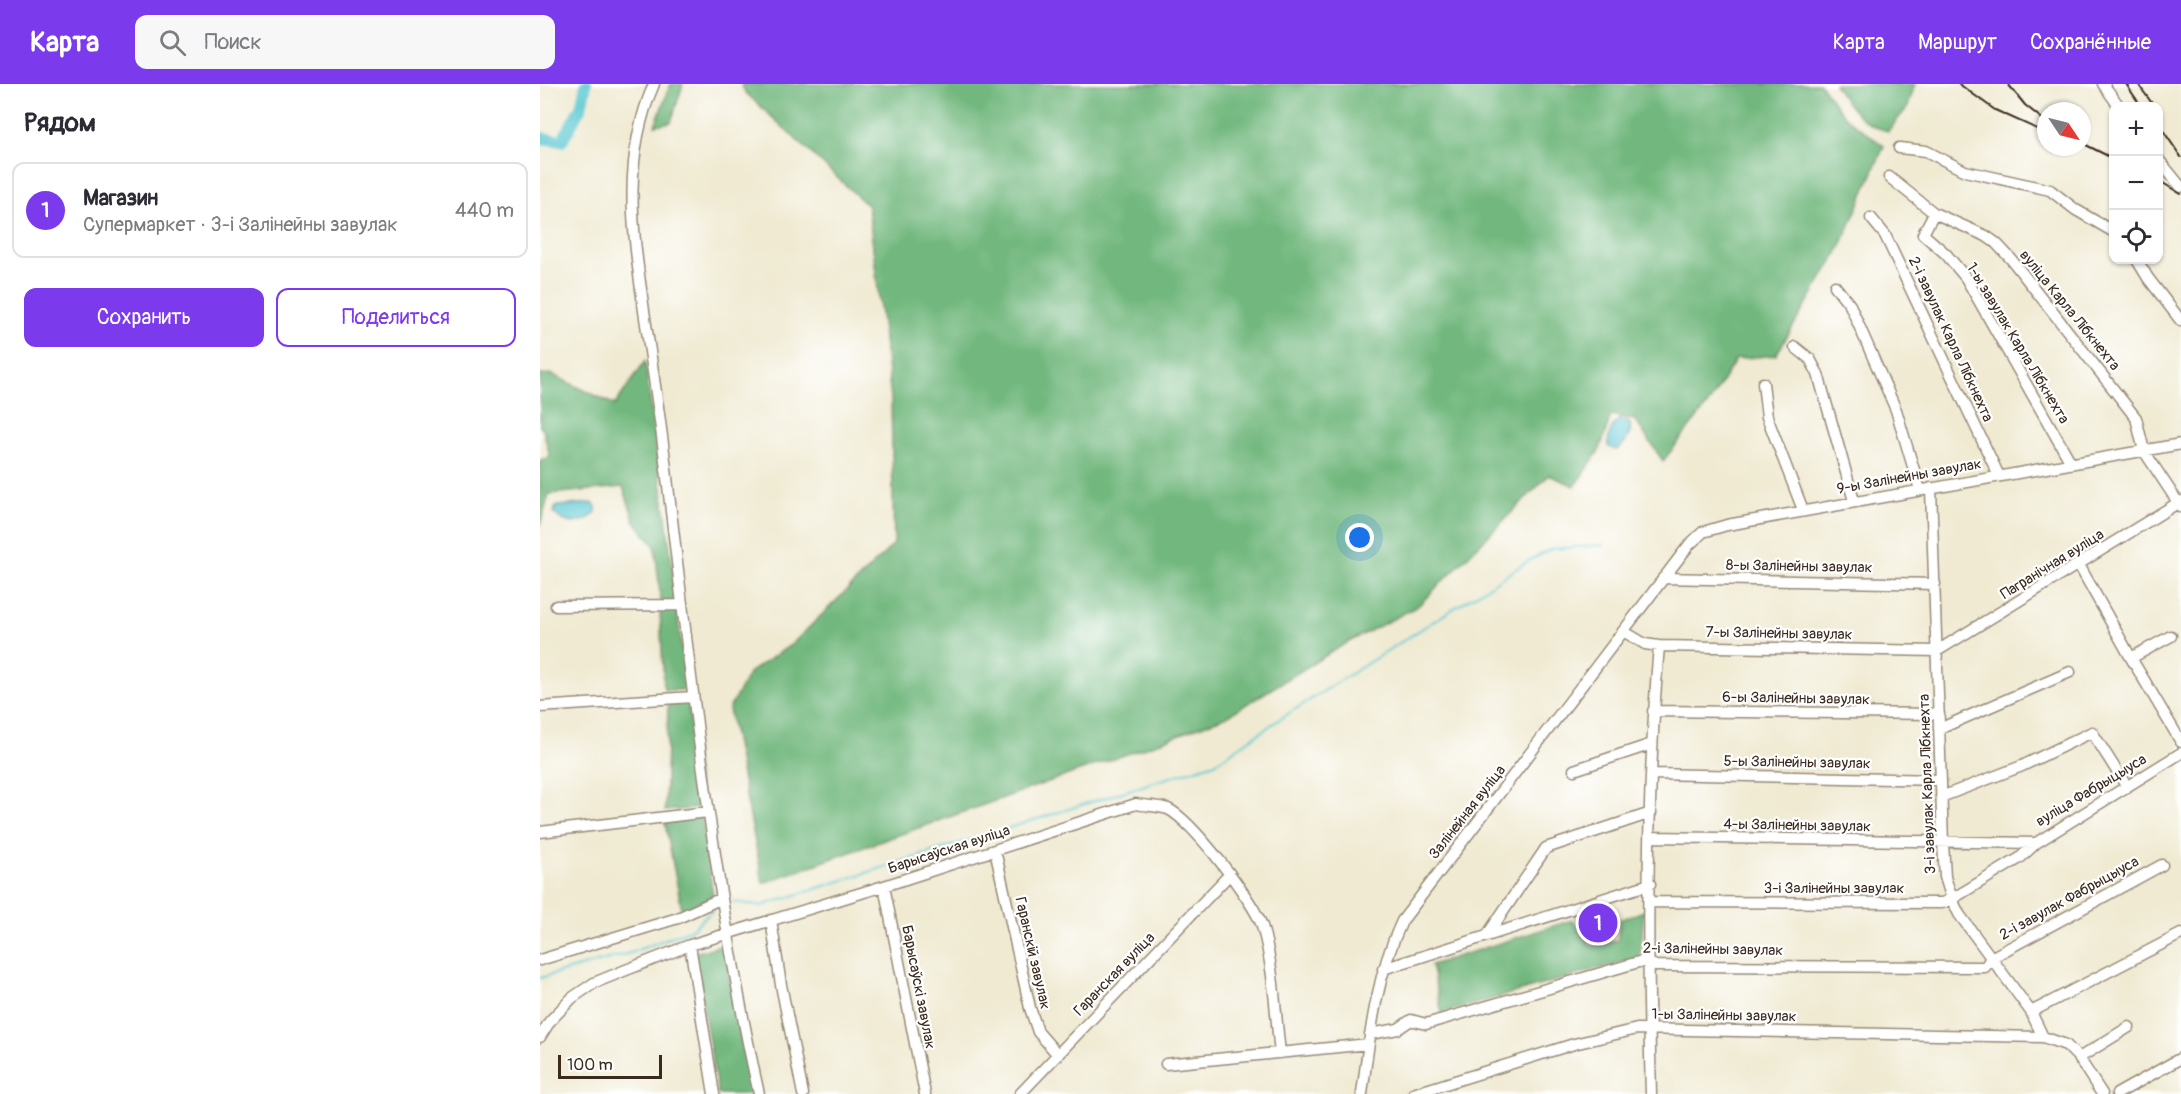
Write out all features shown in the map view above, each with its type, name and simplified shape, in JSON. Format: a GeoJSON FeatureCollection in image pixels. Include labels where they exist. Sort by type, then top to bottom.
{"type":"FeatureCollection","features":[{"type":"Feature","properties":{"kind":"street"},"geometry":{"type":"LineString","coordinates":[[654,84],[636,141],[631,183],[633,232],[666,466],[708,812],[726,935],[759,1094]]}},
{"type":"Feature","properties":{"kind":"street"},"geometry":{"type":"LineString","coordinates":[[2103,84],[2116,102]]}},
{"type":"Feature","properties":{"kind":"street"},"geometry":{"type":"LineString","coordinates":[[1899,148],[1926,151],[1965,171],[2050,190],[2076,210],[2109,228]]}},
{"type":"Feature","properties":{"kind":"street"},"geometry":{"type":"LineString","coordinates":[[2163,165],[2181,187]]}},
{"type":"Feature","properties":{"kind":"street","name":"вуліца Карла Лібкнехта"},"geometry":{"type":"LineString","coordinates":[[1888,177],[1934,213],[1986,236],[2011,259],[2136,418],[2145,451],[2180,504]]}},
{"type":"Feature","properties":{"kind":"street","name":"1-ы завулак Карла Лібкнехта"},"geometry":{"type":"LineString","coordinates":[[1934,213],[1923,234],[1946,254],[1966,278],[2071,463]]}},
{"type":"Feature","properties":{"kind":"street","name":"2-і завулак Карла Лібкнехта"},"geometry":{"type":"LineString","coordinates":[[1871,218],[1885,235],[1999,476]]}},
{"type":"Feature","properties":{"kind":"street"},"geometry":{"type":"LineString","coordinates":[[2139,264],[2181,321]]}},
{"type":"Feature","properties":{"kind":"street","name":"3-і завулак Карла Лібкнехта"},"geometry":{"type":"LineString","coordinates":[[1835,286],[1850,305],[1896,410],[1926,489],[1935,584],[1945,877],[1959,914],[2031,1012],[2043,1037]]}},
{"type":"Feature","properties":{"kind":"street"},"geometry":{"type":"LineString","coordinates":[[1794,348],[1810,359],[1818,374],[1854,501]]}},
{"type":"Feature","properties":{"kind":"street"},"geometry":{"type":"LineString","coordinates":[[1763,383],[1767,417],[1803,510]]}},
{"type":"Feature","properties":{"kind":"street","name":"9-ы Залінейны завулак"},"geometry":{"type":"LineString","coordinates":[[1663,578],[1689,544],[1703,532],[1727,525],[2181,444]]}},
{"type":"Feature","properties":{"kind":"street","name":"Пагранічная вуліца"},"geometry":{"type":"LineString","coordinates":[[1938,651],[2180,504]]}},
{"type":"Feature","properties":{"kind":"street"},"geometry":{"type":"LineString","coordinates":[[2079,565],[2181,742]]}},
{"type":"Feature","properties":{"kind":"street","name":"8-ы Залінейны завулак"},"geometry":{"type":"LineString","coordinates":[[1663,578],[1935,584]]}},
{"type":"Feature","properties":{"kind":"street","name":"Залінейная вуліца"},"geometry":{"type":"LineString","coordinates":[[1362,1094],[1369,1039],[1383,969],[1402,921],[1663,578]]}},
{"type":"Feature","properties":{"kind":"street"},"geometry":{"type":"LineString","coordinates":[[556,606],[682,605]]}},
{"type":"Feature","properties":{"kind":"street","name":"7-ы Залінейны завулак"},"geometry":{"type":"LineString","coordinates":[[1623,631],[1645,644],[1659,646],[1938,651]]}},
{"type":"Feature","properties":{"kind":"street"},"geometry":{"type":"LineString","coordinates":[[2131,658],[2171,636]]}},
{"type":"Feature","properties":{"kind":"street"},"geometry":{"type":"LineString","coordinates":[[1651,1094],[1649,902],[1653,711],[1659,646]]}},
{"type":"Feature","properties":{"kind":"street"},"geometry":{"type":"LineString","coordinates":[[1939,729],[2070,672]]}},
{"type":"Feature","properties":{"kind":"street"},"geometry":{"type":"LineString","coordinates":[[540,707],[693,697]]}},
{"type":"Feature","properties":{"kind":"street","name":"6-ы Залінейны завулак"},"geometry":{"type":"LineString","coordinates":[[1653,711],[1939,714]]}},
{"type":"Feature","properties":{"kind":"street"},"geometry":{"type":"LineString","coordinates":[[1941,797],[2022,766],[2092,732],[2127,787]]}},
{"type":"Feature","properties":{"kind":"street"},"geometry":{"type":"LineString","coordinates":[[1574,770],[1652,744]]}},
{"type":"Feature","properties":{"kind":"street","name":"вуліца Фабрыцыуса"},"geometry":{"type":"LineString","coordinates":[[1943,843],[2036,843],[2181,753]]}},
{"type":"Feature","properties":{"kind":"street","name":"5-ы Залінейны завулак"},"geometry":{"type":"LineString","coordinates":[[1652,774],[1941,780]]}},
{"type":"Feature","properties":{"kind":"street","name":"Барысаўская вуліца"},"geometry":{"type":"LineString","coordinates":[[540,1036],[550,1021],[572,998],[594,983],[690,945],[884,886],[1136,804],[1168,810],[1198,835],[1230,874]]}},
{"type":"Feature","properties":{"kind":"street"},"geometry":{"type":"LineString","coordinates":[[540,832],[708,812]]}},
{"type":"Feature","properties":{"kind":"street"},"geometry":{"type":"LineString","coordinates":[[1488,934],[1546,848],[1651,813]]}},
{"type":"Feature","properties":{"kind":"street","name":"4-ы Залінейны завулак"},"geometry":{"type":"LineString","coordinates":[[1651,837],[1943,843]]}},
{"type":"Feature","properties":{"kind":"street","name":"3-і Залінейны завулак"},"geometry":{"type":"LineString","coordinates":[[1649,902],[1942,903],[2020,858],[2036,843]]}},
{"type":"Feature","properties":{"kind":"street","name":"Гаранскій завулак"},"geometry":{"type":"LineString","coordinates":[[994,850],[1030,1008],[1038,1032],[1058,1054]]}},
{"type":"Feature","properties":{"kind":"street","name":"2-і завулак Фабрыцыуса"},"geometry":{"type":"LineString","coordinates":[[1991,958],[2162,865]]}},
{"type":"Feature","properties":{"kind":"street"},"geometry":{"type":"LineString","coordinates":[[1230,874],[1261,923],[1269,956],[1280,1053]]}},
{"type":"Feature","properties":{"kind":"street","name":"Гаранская вуліца"},"geometry":{"type":"LineString","coordinates":[[1020,1094],[1230,874]]}},
{"type":"Feature","properties":{"kind":"street"},"geometry":{"type":"LineString","coordinates":[[1383,969],[1650,884]]}},
{"type":"Feature","properties":{"kind":"street","name":"Барысаўскі завулак"},"geometry":{"type":"LineString","coordinates":[[884,886],[925,1094]]}},
{"type":"Feature","properties":{"kind":"street"},"geometry":{"type":"LineString","coordinates":[[540,960],[678,918],[722,898]]}},
{"type":"Feature","properties":{"kind":"street"},"geometry":{"type":"LineString","coordinates":[[771,921],[781,985],[803,1094]]}},
{"type":"Feature","properties":{"kind":"street"},"geometry":{"type":"LineString","coordinates":[[2031,1012],[2181,933]]}},
{"type":"Feature","properties":{"kind":"street"},"geometry":{"type":"LineString","coordinates":[[690,945],[714,1094]]}},
{"type":"Feature","properties":{"kind":"street","name":"2-і Залінейны завулак"},"geometry":{"type":"LineString","coordinates":[[1166,1064],[1280,1053],[1369,1039],[1398,1029],[1412,1020],[1426,1024],[1642,961],[1656,966],[1985,967],[1991,958]]}},
{"type":"Feature","properties":{"kind":"street"},"geometry":{"type":"LineString","coordinates":[[2079,1058],[2129,1026]]}},
{"type":"Feature","properties":{"kind":"street","name":"1-ы Залінейны завулак"},"geometry":{"type":"LineString","coordinates":[[1413,1094],[1574,1044],[1637,1029],[2043,1037]]}},
{"type":"Feature","properties":{"kind":"street"},"geometry":{"type":"LineString","coordinates":[[2043,1037],[2066,1045],[2079,1058],[2102,1094]]}},
{"type":"Feature","properties":{"kind":"street"},"geometry":{"type":"LineString","coordinates":[[2117,1094],[2181,1058]]}},
{"type":"Feature","properties":{"kind":"green space"},"geometry":{"type":"Polygon","coordinates":[[[671,84],[683,84],[671,122],[655,125],[671,84]]]}},
{"type":"Feature","properties":{"kind":"green space"},"geometry":{"type":"Polygon","coordinates":[[[741,84],[1820,84],[1845,117],[1884,146],[1840,248],[1776,355],[1736,359],[1709,403],[1663,461],[1635,420],[1611,415],[1600,449],[1575,486],[1549,475],[1418,606],[1343,645],[1227,716],[1144,748],[763,883],[729,709],[750,672],[792,644],[894,544],[891,398],[868,206],[745,92],[741,84]]]}},
{"type":"Feature","properties":{"kind":"green space"},"geometry":{"type":"Polygon","coordinates":[[[1834,84],[1915,84],[1908,107],[1888,131],[1871,124],[1856,113],[1834,84]]]}},
{"type":"Feature","properties":{"kind":"green space"},"geometry":{"type":"Polygon","coordinates":[[[645,361],[677,600],[661,602],[655,546],[635,522],[623,487],[549,494],[540,526],[540,460],[550,457],[543,429],[540,427],[540,375],[551,374],[615,405],[645,361]]]}},
{"type":"Feature","properties":{"kind":"green space"},"geometry":{"type":"Polygon","coordinates":[[[660,611],[677,611],[687,690],[664,690],[660,611]]]}},
{"type":"Feature","properties":{"kind":"green space"},"geometry":{"type":"Polygon","coordinates":[[[688,701],[701,808],[665,811],[668,705],[688,701]]]}},
{"type":"Feature","properties":{"kind":"green space"},"geometry":{"type":"Polygon","coordinates":[[[702,817],[713,896],[682,910],[665,823],[702,817]]]}},
{"type":"Feature","properties":{"kind":"green space"},"geometry":{"type":"Polygon","coordinates":[[[1644,911],[1640,957],[1442,1013],[1431,965],[1572,920],[1592,946],[1618,940],[1619,920],[1644,911]]]}},
{"type":"Feature","properties":{"kind":"green space"},"geometry":{"type":"Polygon","coordinates":[[[723,945],[752,1094],[718,1094],[694,953],[723,945]]]}},
{"type":"Feature","properties":{"kind":"water"},"geometry":{"type":"Polygon","coordinates":[[[1620,419],[1630,424],[1630,432],[1625,442],[1616,450],[1608,446],[1609,438],[1612,427],[1620,419]]]}},
{"type":"Feature","properties":{"kind":"water"},"geometry":{"type":"Polygon","coordinates":[[[592,503],[596,506],[596,512],[581,522],[564,521],[554,513],[558,506],[592,503]]]}},
{"type":"Feature","properties":{"kind":"waterway"},"geometry":{"type":"LineString","coordinates":[[540,138],[562,141],[581,107],[586,84]]}},
{"type":"Feature","properties":{"kind":"waterway"},"geometry":{"type":"LineString","coordinates":[[733,902],[761,906],[1215,763],[1530,560],[1552,549],[1603,545]]}},
{"type":"Feature","properties":{"kind":"waterway"},"geometry":{"type":"LineString","coordinates":[[540,978],[630,953],[692,929],[714,909]]}},
{"type":"Feature","properties":{"kind":"railway"},"geometry":{"type":"LineString","coordinates":[[1959,84],[1995,110],[2037,129]]}},
{"type":"Feature","properties":{"kind":"railway"},"geometry":{"type":"LineString","coordinates":[[2008,84],[2025,105],[2037,115]]}},
{"type":"Feature","properties":{"kind":"railway"},"geometry":{"type":"LineString","coordinates":[[2126,84],[2138,102]]}},
{"type":"Feature","properties":{"kind":"railway"},"geometry":{"type":"LineString","coordinates":[[2138,84],[2151,102]]}},
{"type":"Feature","properties":{"kind":"railway"},"geometry":{"type":"LineString","coordinates":[[2163,130],[2181,157]]}},
{"type":"Feature","properties":{"kind":"railway"},"geometry":{"type":"LineString","coordinates":[[2091,148],[2109,156]]}},
{"type":"Feature","properties":{"kind":"railway"},"geometry":{"type":"LineString","coordinates":[[2163,183],[2181,194]]}},
{"type":"Feature","properties":{"kind":"place","name":"Магазин"},"geometry":{"type":"Point","coordinates":[1598,923]}}]}
